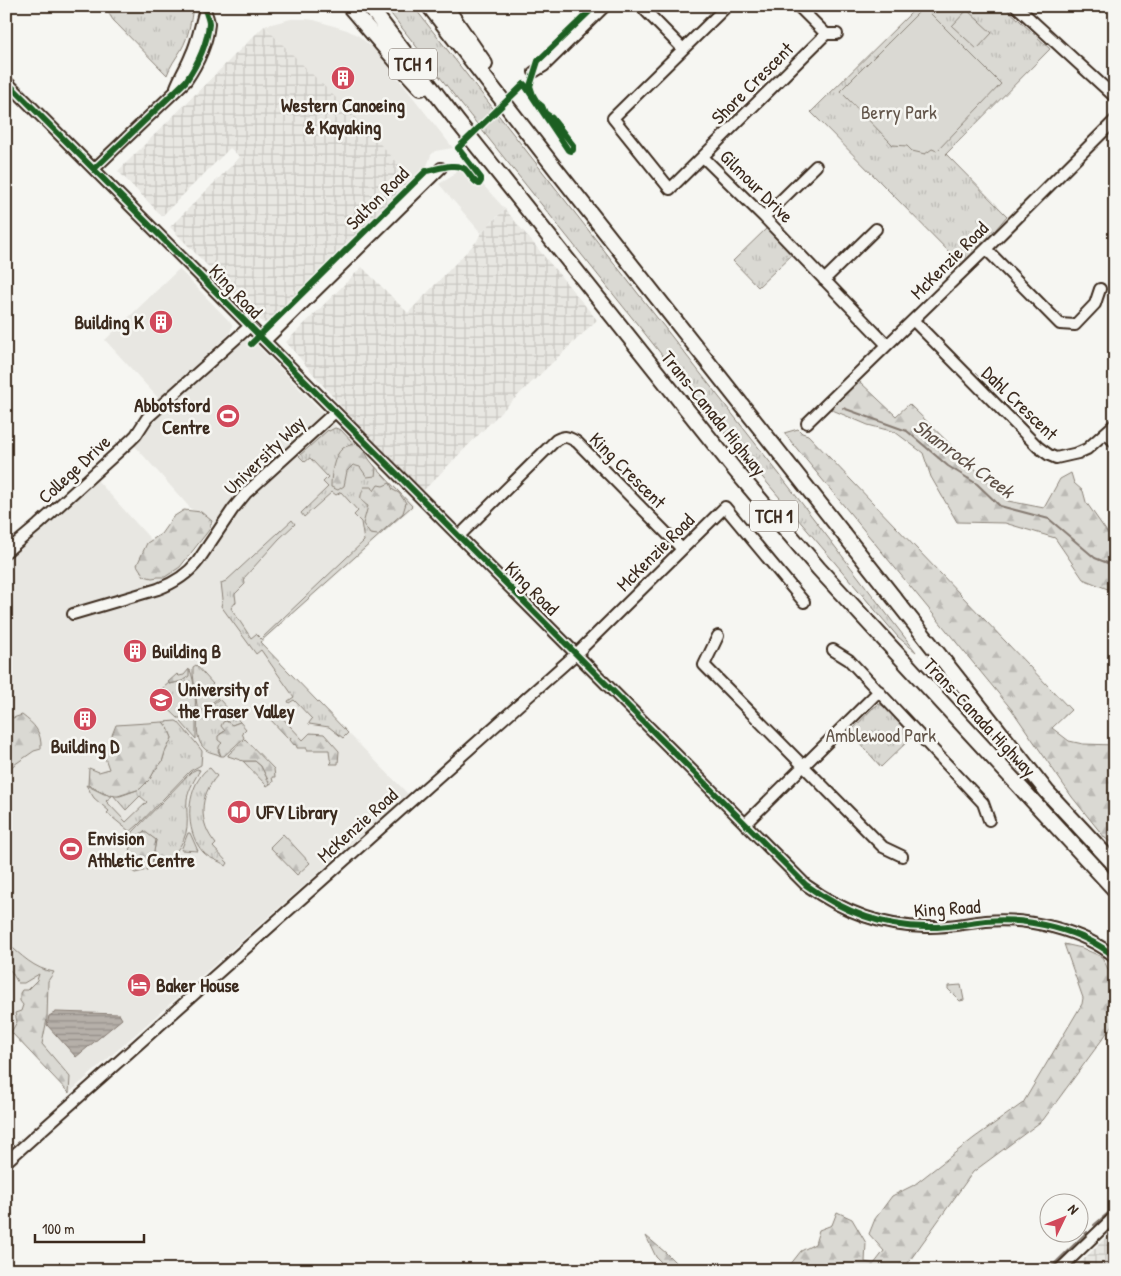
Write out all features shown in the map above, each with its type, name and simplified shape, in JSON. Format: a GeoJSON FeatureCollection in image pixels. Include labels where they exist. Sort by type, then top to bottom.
{"type":"FeatureCollection","features":[{"type":"Feature","properties":{"kind":"highway"},"geometry":{"type":"LineString","coordinates":[[349,6],[410,76],[442,110],[457,121]]}},
{"type":"Feature","properties":{"kind":"highway","name":"Trans-Canada Highway"},"geometry":{"type":"LineString","coordinates":[[369,6],[457,121],[736,470],[819,569],[1115,890]]}},
{"type":"Feature","properties":{"kind":"highway","name":"Trans-Canada Highway"},"geometry":{"type":"LineString","coordinates":[[429,6],[1048,793],[1115,864]]}},
{"type":"Feature","properties":{"kind":"highway"},"geometry":{"type":"LineString","coordinates":[[445,6],[558,172]]}},
{"type":"Feature","properties":{"kind":"street"},"geometry":{"type":"LineString","coordinates":[[534,72],[544,66],[605,6]]}},
{"type":"Feature","properties":{"kind":"street"},"geometry":{"type":"LineString","coordinates":[[641,6],[683,49],[727,6]]}},
{"type":"Feature","properties":{"kind":"street"},"geometry":{"type":"LineString","coordinates":[[798,6],[826,34],[837,34]]}},
{"type":"Feature","properties":{"kind":"street"},"geometry":{"type":"LineString","coordinates":[[1016,6],[1115,97]]}},
{"type":"Feature","properties":{"kind":"street"},"geometry":{"type":"LineString","coordinates":[[94,169],[174,90],[186,81],[206,40],[209,23],[205,7]]}},
{"type":"Feature","properties":{"kind":"street","name":"Shore Crescent"},"geometry":{"type":"LineString","coordinates":[[703,157],[826,34]]}},
{"type":"Feature","properties":{"kind":"street","name":"Gilmour Drive"},"geometry":{"type":"LineString","coordinates":[[683,49],[613,118],[670,189],[703,157],[764,217],[887,345]]}},
{"type":"Feature","properties":{"kind":"street","name":"King Road"},"geometry":{"type":"LineString","coordinates":[[6,81],[806,885],[821,896],[853,913],[890,924],[925,928],[987,921],[1008,920],[1028,922],[1086,939],[1105,949],[1115,957]]}},
{"type":"Feature","properties":{"kind":"street","name":"McKenzie Road"},"geometry":{"type":"LineString","coordinates":[[807,423],[1115,120]]}},
{"type":"Feature","properties":{"kind":"street"},"geometry":{"type":"LineString","coordinates":[[764,217],[816,166]]}},
{"type":"Feature","properties":{"kind":"street","name":"Salton Road"},"geometry":{"type":"LineString","coordinates":[[265,341],[441,168]]}},
{"type":"Feature","properties":{"kind":"street"},"geometry":{"type":"LineString","coordinates":[[824,280],[876,229]]}},
{"type":"Feature","properties":{"kind":"street"},"geometry":{"type":"LineString","coordinates":[[986,249],[1060,324],[1074,324],[1095,304],[1100,289]]}},
{"type":"Feature","properties":{"kind":"street","name":"Dahl Crescent"},"geometry":{"type":"LineString","coordinates":[[913,320],[1038,447],[1049,455],[1056,458],[1078,454],[1087,449],[1115,424]]}},
{"type":"Feature","properties":{"kind":"street","name":"College Drive"},"geometry":{"type":"LineString","coordinates":[[6,552],[136,435],[148,418],[250,326]]}},
{"type":"Feature","properties":{"kind":"street","name":"University Way"},"geometry":{"type":"LineString","coordinates":[[73,614],[169,585],[193,568],[232,509],[246,493],[336,412]]}},
{"type":"Feature","properties":{"kind":"street"},"geometry":{"type":"LineString","coordinates":[[1106,433],[1115,442]]}},
{"type":"Feature","properties":{"kind":"street","name":"King Crescent"},"geometry":{"type":"LineString","coordinates":[[459,536],[556,440],[567,436],[577,442],[682,549]]}},
{"type":"Feature","properties":{"kind":"street","name":"McKenzie Road"},"geometry":{"type":"LineString","coordinates":[[6,1162],[576,654],[725,507],[804,602]]}},
{"type":"Feature","properties":{"kind":"street"},"geometry":{"type":"LineString","coordinates":[[718,636],[704,666],[883,847],[902,856]]}},
{"type":"Feature","properties":{"kind":"street"},"geometry":{"type":"LineString","coordinates":[[833,650],[850,660],[983,803],[989,820]]}},
{"type":"Feature","properties":{"kind":"street"},"geometry":{"type":"LineString","coordinates":[[746,824],[879,691]]}},
{"type":"Feature","properties":{"kind":"street"},"geometry":{"type":"LineString","coordinates":[[1059,1270],[1115,1216]]}},
{"type":"Feature","properties":{"kind":"shaded area"},"geometry":{"type":"Polygon","coordinates":[[[291,19],[314,20],[347,30],[359,36],[378,53],[453,148],[435,151],[431,155],[427,166],[413,179],[264,26],[291,19]]]}},
{"type":"Feature","properties":{"kind":"shaded area"},"geometry":{"type":"Polygon","coordinates":[[[264,26],[349,111],[413,179],[269,322],[263,323],[170,227],[240,157],[230,148],[162,216],[118,171],[264,26]]]}},
{"type":"Feature","properties":{"kind":"shaded area"},"geometry":{"type":"Polygon","coordinates":[[[462,162],[505,209],[481,233],[439,184],[451,177],[458,170],[462,162]]]}},
{"type":"Feature","properties":{"kind":"shaded area"},"geometry":{"type":"Polygon","coordinates":[[[505,209],[597,320],[509,404],[421,493],[371,443],[286,342],[362,267],[408,313],[505,209]]]}},
{"type":"Feature","properties":{"kind":"shaded area"},"geometry":{"type":"Polygon","coordinates":[[[179,269],[232,324],[232,328],[229,334],[159,399],[105,340],[179,269]]]}},
{"type":"Feature","properties":{"kind":"shaded area","name":"University of the Fraser Valley"},"geometry":{"type":"Polygon","coordinates":[[[242,339],[253,341],[414,506],[260,643],[408,794],[69,1093],[6,1027],[6,561],[97,480],[181,571],[195,559],[215,524],[191,509],[135,446],[151,421],[242,339]]]}},
{"type":"Feature","properties":{"kind":"shaded area"},"geometry":{"type":"Polygon","coordinates":[[[56,1012],[119,1014],[122,1019],[76,1057],[47,1025],[49,1016],[56,1012]]]}},
{"type":"Feature","properties":{"kind":"shaded area"},"geometry":{"type":"Polygon","coordinates":[[[1115,1229],[1115,1270],[1073,1270],[1103,1240],[1115,1229]]]}},
{"type":"Feature","properties":{"kind":"green space"},"geometry":{"type":"Polygon","coordinates":[[[104,6],[193,6],[186,39],[167,75],[113,20],[104,6]]]}},
{"type":"Feature","properties":{"kind":"green space"},"geometry":{"type":"Polygon","coordinates":[[[385,6],[413,6],[916,652],[898,637],[718,425],[385,6]]]}},
{"type":"Feature","properties":{"kind":"green space","name":"Berry Park"},"geometry":{"type":"Polygon","coordinates":[[[918,6],[1004,6],[1050,49],[946,154],[1007,216],[964,267],[811,112],[918,6]]]}},
{"type":"Feature","properties":{"kind":"green space"},"geometry":{"type":"Polygon","coordinates":[[[924,7],[1001,84],[937,151],[932,149],[925,154],[912,151],[907,146],[893,145],[840,91],[924,7]]]}},
{"type":"Feature","properties":{"kind":"green space"},"geometry":{"type":"Polygon","coordinates":[[[967,10],[992,33],[977,49],[952,26],[967,10]]]}},
{"type":"Feature","properties":{"kind":"green space"},"geometry":{"type":"Polygon","coordinates":[[[769,226],[795,252],[758,287],[733,261],[769,226]]]}},
{"type":"Feature","properties":{"kind":"green space"},"geometry":{"type":"Polygon","coordinates":[[[859,381],[896,416],[909,404],[1008,501],[1044,508],[1060,479],[1071,473],[1074,483],[1083,491],[1086,502],[1114,542],[1110,552],[1115,554],[1115,592],[1083,579],[1055,538],[1005,523],[957,522],[931,477],[923,453],[895,432],[868,425],[830,409],[859,381]]]}},
{"type":"Feature","properties":{"kind":"green space"},"geometry":{"type":"Polygon","coordinates":[[[335,428],[341,430],[412,506],[260,642],[348,733],[343,738],[329,727],[309,724],[312,719],[294,700],[289,703],[288,701],[294,697],[261,650],[256,654],[221,606],[223,599],[221,583],[226,581],[292,520],[295,524],[244,578],[245,584],[235,594],[236,602],[231,608],[251,638],[256,634],[261,639],[364,541],[361,522],[354,515],[358,511],[341,492],[336,495],[332,492],[304,517],[301,513],[328,487],[323,482],[328,477],[310,458],[305,462],[299,456],[328,430],[335,428]]]}},
{"type":"Feature","properties":{"kind":"green space"},"geometry":{"type":"Polygon","coordinates":[[[798,429],[808,435],[1071,710],[1052,728],[1069,741],[1083,744],[1115,745],[1115,845],[1105,838],[1072,797],[1012,710],[784,433],[798,429]]]}},
{"type":"Feature","properties":{"kind":"green space"},"geometry":{"type":"Polygon","coordinates":[[[355,443],[362,446],[376,468],[375,476],[367,477],[360,467],[353,465],[347,471],[344,486],[338,490],[331,487],[332,471],[337,456],[343,448],[355,443]]]}},
{"type":"Feature","properties":{"kind":"green space"},"geometry":{"type":"Polygon","coordinates":[[[390,483],[393,490],[399,493],[406,503],[403,513],[378,535],[370,534],[363,524],[368,506],[361,498],[364,487],[372,487],[374,491],[378,485],[383,486],[390,483]]]}},
{"type":"Feature","properties":{"kind":"green space"},"geometry":{"type":"Polygon","coordinates":[[[184,510],[201,512],[212,521],[209,530],[180,567],[165,577],[152,578],[144,576],[137,565],[147,543],[161,534],[173,517],[184,510]]]}},
{"type":"Feature","properties":{"kind":"green space"},"geometry":{"type":"Polygon","coordinates":[[[196,665],[213,684],[211,690],[218,698],[198,714],[193,674],[193,667],[196,665]]]}},
{"type":"Feature","properties":{"kind":"green space"},"geometry":{"type":"Polygon","coordinates":[[[189,669],[189,676],[182,681],[170,684],[168,682],[177,674],[179,676],[184,675],[189,669]]]}},
{"type":"Feature","properties":{"kind":"green space"},"geometry":{"type":"Polygon","coordinates":[[[190,670],[195,691],[195,714],[187,718],[178,718],[154,695],[169,683],[182,681],[190,670]]]}},
{"type":"Feature","properties":{"kind":"green space"},"geometry":{"type":"Polygon","coordinates":[[[219,699],[240,722],[232,725],[226,721],[225,731],[220,734],[223,742],[218,751],[221,756],[203,747],[200,743],[197,729],[199,715],[219,699]]]}},
{"type":"Feature","properties":{"kind":"green space","name":"Amblewood Park"},"geometry":{"type":"Polygon","coordinates":[[[879,704],[885,707],[912,737],[881,767],[850,732],[879,704]]]}},
{"type":"Feature","properties":{"kind":"green space"},"geometry":{"type":"Polygon","coordinates":[[[274,711],[303,740],[310,733],[324,734],[339,751],[338,764],[330,764],[332,762],[329,750],[297,748],[290,740],[291,738],[288,738],[268,717],[274,711]]]}},
{"type":"Feature","properties":{"kind":"green space"},"geometry":{"type":"Polygon","coordinates":[[[6,714],[10,714],[13,718],[22,715],[30,722],[39,733],[41,749],[34,751],[11,767],[6,779],[6,714]]]}},
{"type":"Feature","properties":{"kind":"green space"},"geometry":{"type":"Polygon","coordinates":[[[195,717],[196,720],[196,739],[181,722],[195,717]]]}},
{"type":"Feature","properties":{"kind":"green space"},"geometry":{"type":"Polygon","coordinates":[[[226,721],[232,725],[240,722],[246,729],[242,733],[244,738],[224,756],[221,756],[219,747],[222,743],[218,740],[218,736],[225,731],[221,726],[226,721]]]}},
{"type":"Feature","properties":{"kind":"green space"},"geometry":{"type":"Polygon","coordinates":[[[163,722],[178,722],[202,751],[201,765],[190,771],[138,825],[129,831],[107,813],[109,811],[94,798],[86,785],[104,794],[113,795],[120,796],[140,789],[162,762],[172,738],[163,722]],[[113,795],[106,801],[126,822],[147,802],[140,796],[126,810],[113,795]]]}},
{"type":"Feature","properties":{"kind":"green space"},"geometry":{"type":"Polygon","coordinates":[[[163,722],[172,738],[162,762],[140,789],[118,796],[110,796],[88,785],[89,768],[99,772],[109,769],[104,755],[116,725],[163,722]]]}},
{"type":"Feature","properties":{"kind":"green space"},"geometry":{"type":"Polygon","coordinates":[[[245,739],[274,769],[275,777],[272,777],[273,782],[270,784],[261,766],[255,761],[243,761],[228,756],[245,739]]]}},
{"type":"Feature","properties":{"kind":"green space"},"geometry":{"type":"Polygon","coordinates":[[[243,761],[255,761],[261,766],[270,784],[267,786],[243,761]]]}},
{"type":"Feature","properties":{"kind":"green space"},"geometry":{"type":"Polygon","coordinates":[[[210,768],[217,776],[211,784],[204,801],[204,819],[210,836],[216,844],[213,847],[228,863],[226,866],[203,852],[191,827],[190,809],[193,790],[202,774],[210,768]]]}},
{"type":"Feature","properties":{"kind":"green space"},"geometry":{"type":"Polygon","coordinates":[[[197,769],[200,770],[187,799],[187,827],[184,839],[173,855],[159,868],[152,863],[156,840],[144,832],[131,842],[129,840],[133,832],[191,772],[197,769]]]}},
{"type":"Feature","properties":{"kind":"green space"},"geometry":{"type":"Polygon","coordinates":[[[144,831],[156,840],[152,863],[147,870],[135,873],[126,867],[131,842],[144,831]]]}},
{"type":"Feature","properties":{"kind":"green space"},"geometry":{"type":"Polygon","coordinates":[[[188,833],[190,833],[198,851],[181,850],[188,833]]]}},
{"type":"Feature","properties":{"kind":"green space"},"geometry":{"type":"Polygon","coordinates":[[[283,834],[310,863],[297,875],[270,847],[283,834]]]}},
{"type":"Feature","properties":{"kind":"green space"},"geometry":{"type":"Polygon","coordinates":[[[6,942],[34,965],[54,972],[48,981],[47,1019],[42,1044],[70,1077],[69,1093],[11,1032],[17,1022],[15,1013],[21,1011],[23,1005],[20,1001],[20,993],[22,990],[27,990],[37,980],[39,974],[24,983],[18,983],[11,971],[6,969],[6,942]]]}},
{"type":"Feature","properties":{"kind":"green space"},"geometry":{"type":"Polygon","coordinates":[[[1064,944],[1082,948],[1102,957],[1115,983],[1115,1022],[1043,1120],[973,1172],[903,1270],[786,1270],[801,1251],[815,1244],[819,1230],[832,1225],[837,1212],[852,1219],[866,1243],[865,1262],[874,1264],[884,1251],[869,1234],[875,1219],[892,1196],[914,1185],[1023,1103],[1082,1004],[1083,998],[1064,944]]]}},
{"type":"Feature","properties":{"kind":"green space"},"geometry":{"type":"Polygon","coordinates":[[[961,985],[964,1000],[960,1001],[948,989],[948,986],[961,985]]]}},
{"type":"Feature","properties":{"kind":"green space"},"geometry":{"type":"Polygon","coordinates":[[[646,1236],[683,1270],[669,1270],[656,1257],[646,1236]]]}},
{"type":"Feature","properties":{"kind":"waterway","name":"Shamrock Creek"},"geometry":{"type":"LineString","coordinates":[[843,408],[907,431],[948,466],[977,484],[1000,506],[1049,519],[1095,558],[1115,566]]}},
{"type":"Feature","properties":{"kind":"waterway"},"geometry":{"type":"LineString","coordinates":[[1094,1225],[1115,1207]]}},
{"type":"Feature","properties":{"kind":"waterway"},"geometry":{"type":"LineString","coordinates":[[1048,1270],[1075,1244]]}},
{"type":"Feature","properties":{"kind":"cycle path"},"geometry":{"type":"LineString","coordinates":[[251,344],[426,171],[451,166],[461,167],[479,184],[481,178],[458,148],[524,84],[568,150],[573,150],[573,145],[537,102],[530,86],[538,61],[595,6]]}},
{"type":"Feature","properties":{"kind":"cycle path"},"geometry":{"type":"LineString","coordinates":[[94,169],[186,81],[204,47],[209,24],[205,9]]}},
{"type":"Feature","properties":{"kind":"cycle path"},"geometry":{"type":"LineString","coordinates":[[6,81],[806,885],[834,903],[878,921],[926,927],[986,921],[1019,921],[1054,927],[1071,933],[1087,939],[1115,957]]}},
{"type":"Feature","properties":{"kind":"place","name":"Western Canoeing & Kayaking"},"geometry":{"type":"Point","coordinates":[343,78]}},
{"type":"Feature","properties":{"kind":"place","name":"Building K"},"geometry":{"type":"Point","coordinates":[161,322]}},
{"type":"Feature","properties":{"kind":"place","name":"Abbotsford Centre"},"geometry":{"type":"Point","coordinates":[228,416]}},
{"type":"Feature","properties":{"kind":"place","name":"Building B"},"geometry":{"type":"Point","coordinates":[135,651]}},
{"type":"Feature","properties":{"kind":"place","name":"University of the Fraser Valley"},"geometry":{"type":"Point","coordinates":[161,700]}},
{"type":"Feature","properties":{"kind":"place","name":"Building D"},"geometry":{"type":"Point","coordinates":[85,719]}},
{"type":"Feature","properties":{"kind":"place","name":"UFV Library"},"geometry":{"type":"Point","coordinates":[239,812]}},
{"type":"Feature","properties":{"kind":"place","name":"Envision Athletic Centre"},"geometry":{"type":"Point","coordinates":[71,849]}},
{"type":"Feature","properties":{"kind":"place","name":"Baker House"},"geometry":{"type":"Point","coordinates":[139,985]}}]}
